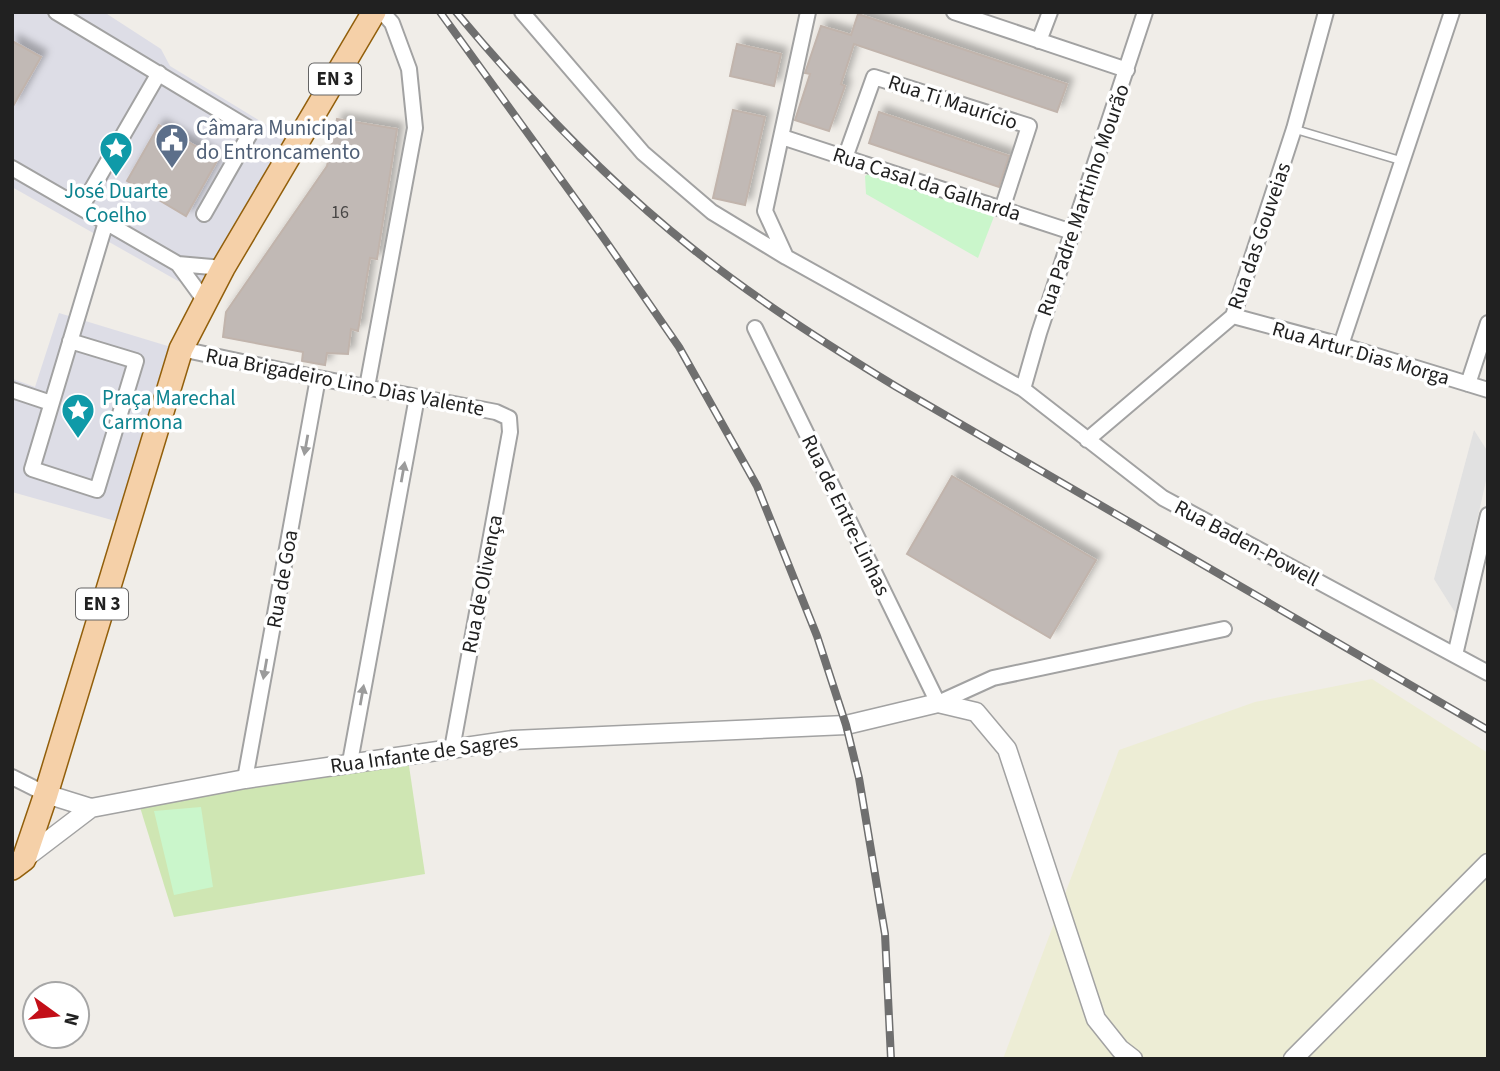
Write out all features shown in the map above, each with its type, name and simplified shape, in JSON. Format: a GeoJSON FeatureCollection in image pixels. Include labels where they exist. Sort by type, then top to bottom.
{"type":"FeatureCollection","features":[{"type":"Feature","properties":{"kind":"main road","name":"EN 3"},"geometry":{"type":"LineString","coordinates":[[18,864],[46,794],[181,349],[223,268],[374,12]]}},
{"type":"Feature","properties":{"kind":"street"},"geometry":{"type":"LineString","coordinates":[[56,12],[73,16],[252,130],[204,214]]}},
{"type":"Feature","properties":{"kind":"street"},"geometry":{"type":"LineString","coordinates":[[367,387],[415,128],[409,69],[392,23],[382,12]]}},
{"type":"Feature","properties":{"kind":"street","name":"Rua Baden-Powell"},"geometry":{"type":"LineString","coordinates":[[522,12],[643,153],[712,212],[786,257],[1023,389],[1163,498],[1488,673]]}},
{"type":"Feature","properties":{"kind":"street"},"geometry":{"type":"LineString","coordinates":[[786,257],[765,211],[808,12]]}},
{"type":"Feature","properties":{"kind":"street"},"geometry":{"type":"LineString","coordinates":[[954,12],[1126,70]]}},
{"type":"Feature","properties":{"kind":"street"},"geometry":{"type":"LineString","coordinates":[[1040,41],[1050,12]]}},
{"type":"Feature","properties":{"kind":"street","name":"Rua Padre Martinho Mourão"},"geometry":{"type":"LineString","coordinates":[[1023,389],[1145,12]]}},
{"type":"Feature","properties":{"kind":"street","name":"Rua das Gouveias"},"geometry":{"type":"LineString","coordinates":[[1087,440],[1233,316],[1294,129],[1326,12]]}},
{"type":"Feature","properties":{"kind":"street"},"geometry":{"type":"LineString","coordinates":[[1341,345],[1452,12]]}},
{"type":"Feature","properties":{"kind":"street"},"geometry":{"type":"LineString","coordinates":[[82,206],[159,73]]}},
{"type":"Feature","properties":{"kind":"street","name":"Rua Ti Maurício"},"geometry":{"type":"LineString","coordinates":[[845,158],[874,77],[1029,126],[1002,209]]}},
{"type":"Feature","properties":{"kind":"street","name":"Rua Casal da Galharda"},"geometry":{"type":"LineString","coordinates":[[782,137],[1072,232]]}},
{"type":"Feature","properties":{"kind":"street"},"geometry":{"type":"LineString","coordinates":[[12,168],[82,206],[178,264],[205,301]]}},
{"type":"Feature","properties":{"kind":"street"},"geometry":{"type":"LineString","coordinates":[[70,341],[136,361],[97,490],[32,469],[51,403],[106,222]]}},
{"type":"Feature","properties":{"kind":"street"},"geometry":{"type":"LineString","coordinates":[[178,264],[223,268]]}},
{"type":"Feature","properties":{"kind":"street","name":"Rua Artur Dias Morga"},"geometry":{"type":"LineString","coordinates":[[1233,316],[1341,345],[1488,390]]}},
{"type":"Feature","properties":{"kind":"street"},"geometry":{"type":"LineString","coordinates":[[1468,384],[1488,323]]}},
{"type":"Feature","properties":{"kind":"street","name":"Rua de Entre-Linhas"},"geometry":{"type":"LineString","coordinates":[[755,328],[938,703]]}},
{"type":"Feature","properties":{"kind":"street","name":"Rua Brigadeiro Lino Dias Valente"},"geometry":{"type":"LineString","coordinates":[[181,349],[496,412],[509,418]]}},
{"type":"Feature","properties":{"kind":"street","name":"Rua de Goa"},"geometry":{"type":"LineString","coordinates":[[245,779],[318,378]]}},
{"type":"Feature","properties":{"kind":"street"},"geometry":{"type":"LineString","coordinates":[[12,390],[51,403]]}},
{"type":"Feature","properties":{"kind":"street"},"geometry":{"type":"LineString","coordinates":[[350,762],[417,397]]}},
{"type":"Feature","properties":{"kind":"street","name":"Rua de Olivença"},"geometry":{"type":"LineString","coordinates":[[452,749],[510,432],[509,418]]}},
{"type":"Feature","properties":{"kind":"street"},"geometry":{"type":"LineString","coordinates":[[1455,655],[1488,514]]}},
{"type":"Feature","properties":{"kind":"street"},"geometry":{"type":"LineString","coordinates":[[938,703],[993,678],[1224,629]]}},
{"type":"Feature","properties":{"kind":"street"},"geometry":{"type":"LineString","coordinates":[[938,703],[976,712],[1007,749],[1096,1019],[1120,1049],[1133,1059]]}},
{"type":"Feature","properties":{"kind":"street","name":"Rua Infante de Sagres"},"geometry":{"type":"LineString","coordinates":[[12,777],[46,794],[91,808],[350,762],[513,740],[846,725],[938,703]]}},
{"type":"Feature","properties":{"kind":"street"},"geometry":{"type":"LineString","coordinates":[[18,864],[91,808]]}},
{"type":"Feature","properties":{"kind":"street"},"geometry":{"type":"LineString","coordinates":[[1293,1059],[1488,863]]}},
{"type":"Feature","properties":{"kind":"lane"},"geometry":{"type":"LineString","coordinates":[[1294,129],[1403,161]]}},
{"type":"Feature","properties":{"kind":"green space"},"geometry":{"type":"Polygon","coordinates":[[[872,171],[995,214],[978,258],[866,194],[865,176],[872,171]]]}},
{"type":"Feature","properties":{"kind":"green space"},"geometry":{"type":"Polygon","coordinates":[[[1372,679],[1488,753],[1488,1059],[1003,1059],[1119,750],[1255,702],[1372,679]]]}},
{"type":"Feature","properties":{"kind":"green space"},"geometry":{"type":"Polygon","coordinates":[[[408,759],[425,874],[174,917],[139,804],[408,759]]]}},
{"type":"Feature","properties":{"kind":"green space"},"geometry":{"type":"Polygon","coordinates":[[[201,807],[213,887],[174,895],[154,811],[201,807]]]}},
{"type":"Feature","properties":{"kind":"shaded area"},"geometry":{"type":"Polygon","coordinates":[[[12,12],[104,12],[161,49],[170,66],[291,140],[202,289],[178,281],[12,187],[12,12]]]}},
{"type":"Feature","properties":{"kind":"shaded area","name":"Praça Marechal Carmona"},"geometry":{"type":"Polygon","coordinates":[[[59,313],[171,347],[119,522],[12,492],[12,381],[13,379],[35,387],[59,313]]]}},
{"type":"Feature","properties":{"kind":"shaded area"},"geometry":{"type":"Polygon","coordinates":[[[1474,430],[1488,452],[1488,472],[1456,614],[1434,579],[1474,430]]]}},
{"type":"Feature","properties":{"kind":"building"},"geometry":{"type":"Polygon","coordinates":[[[858,14],[1067,84],[1057,112],[854,44],[841,84],[845,86],[829,131],[795,120],[810,74],[805,73],[821,26],[851,35],[858,14]]]}},
{"type":"Feature","properties":{"kind":"building"},"geometry":{"type":"Polygon","coordinates":[[[12,41],[41,57],[12,108],[12,41]]]}},
{"type":"Feature","properties":{"kind":"building"},"geometry":{"type":"Polygon","coordinates":[[[737,44],[781,54],[774,86],[730,76],[737,44]]]}},
{"type":"Feature","properties":{"kind":"building"},"geometry":{"type":"Polygon","coordinates":[[[733,110],[765,117],[745,205],[713,198],[733,110]]]}},
{"type":"Feature","properties":{"kind":"building"},"geometry":{"type":"Polygon","coordinates":[[[879,112],[1009,156],[999,187],[869,143],[879,112]]]}},
{"type":"Feature","properties":{"kind":"building"},"geometry":{"type":"Polygon","coordinates":[[[337,119],[397,129],[377,259],[370,258],[358,331],[351,329],[348,354],[327,353],[325,365],[302,361],[303,352],[223,337],[226,312],[327,166],[337,119]]]}},
{"type":"Feature","properties":{"kind":"building","name":"Câmara Municipal do Entroncamento"},"geometry":{"type":"Polygon","coordinates":[[[159,125],[218,159],[186,216],[127,181],[159,125]]]}},
{"type":"Feature","properties":{"kind":"building"},"geometry":{"type":"Polygon","coordinates":[[[952,476],[1096,560],[1050,638],[907,554],[952,476]]]}},
{"type":"Feature","properties":{"kind":"railway"},"geometry":{"type":"LineString","coordinates":[[440,12],[679,347],[757,486],[817,636],[846,725],[859,778],[885,934],[891,1059]]}},
{"type":"Feature","properties":{"kind":"railway"},"geometry":{"type":"LineString","coordinates":[[456,12],[539,106],[598,166],[693,249],[767,304],[895,386],[1488,730]]}},
{"type":"Feature","properties":{"kind":"place","name":"Câmara Municipal do Entroncamento"},"geometry":{"type":"Point","coordinates":[172,170]}},
{"type":"Feature","properties":{"kind":"place","name":"José Duarte Coelho"},"geometry":{"type":"Point","coordinates":[116,178]}},
{"type":"Feature","properties":{"kind":"place","name":"Praça Marechal Carmona"},"geometry":{"type":"Point","coordinates":[78,440]}}]}
